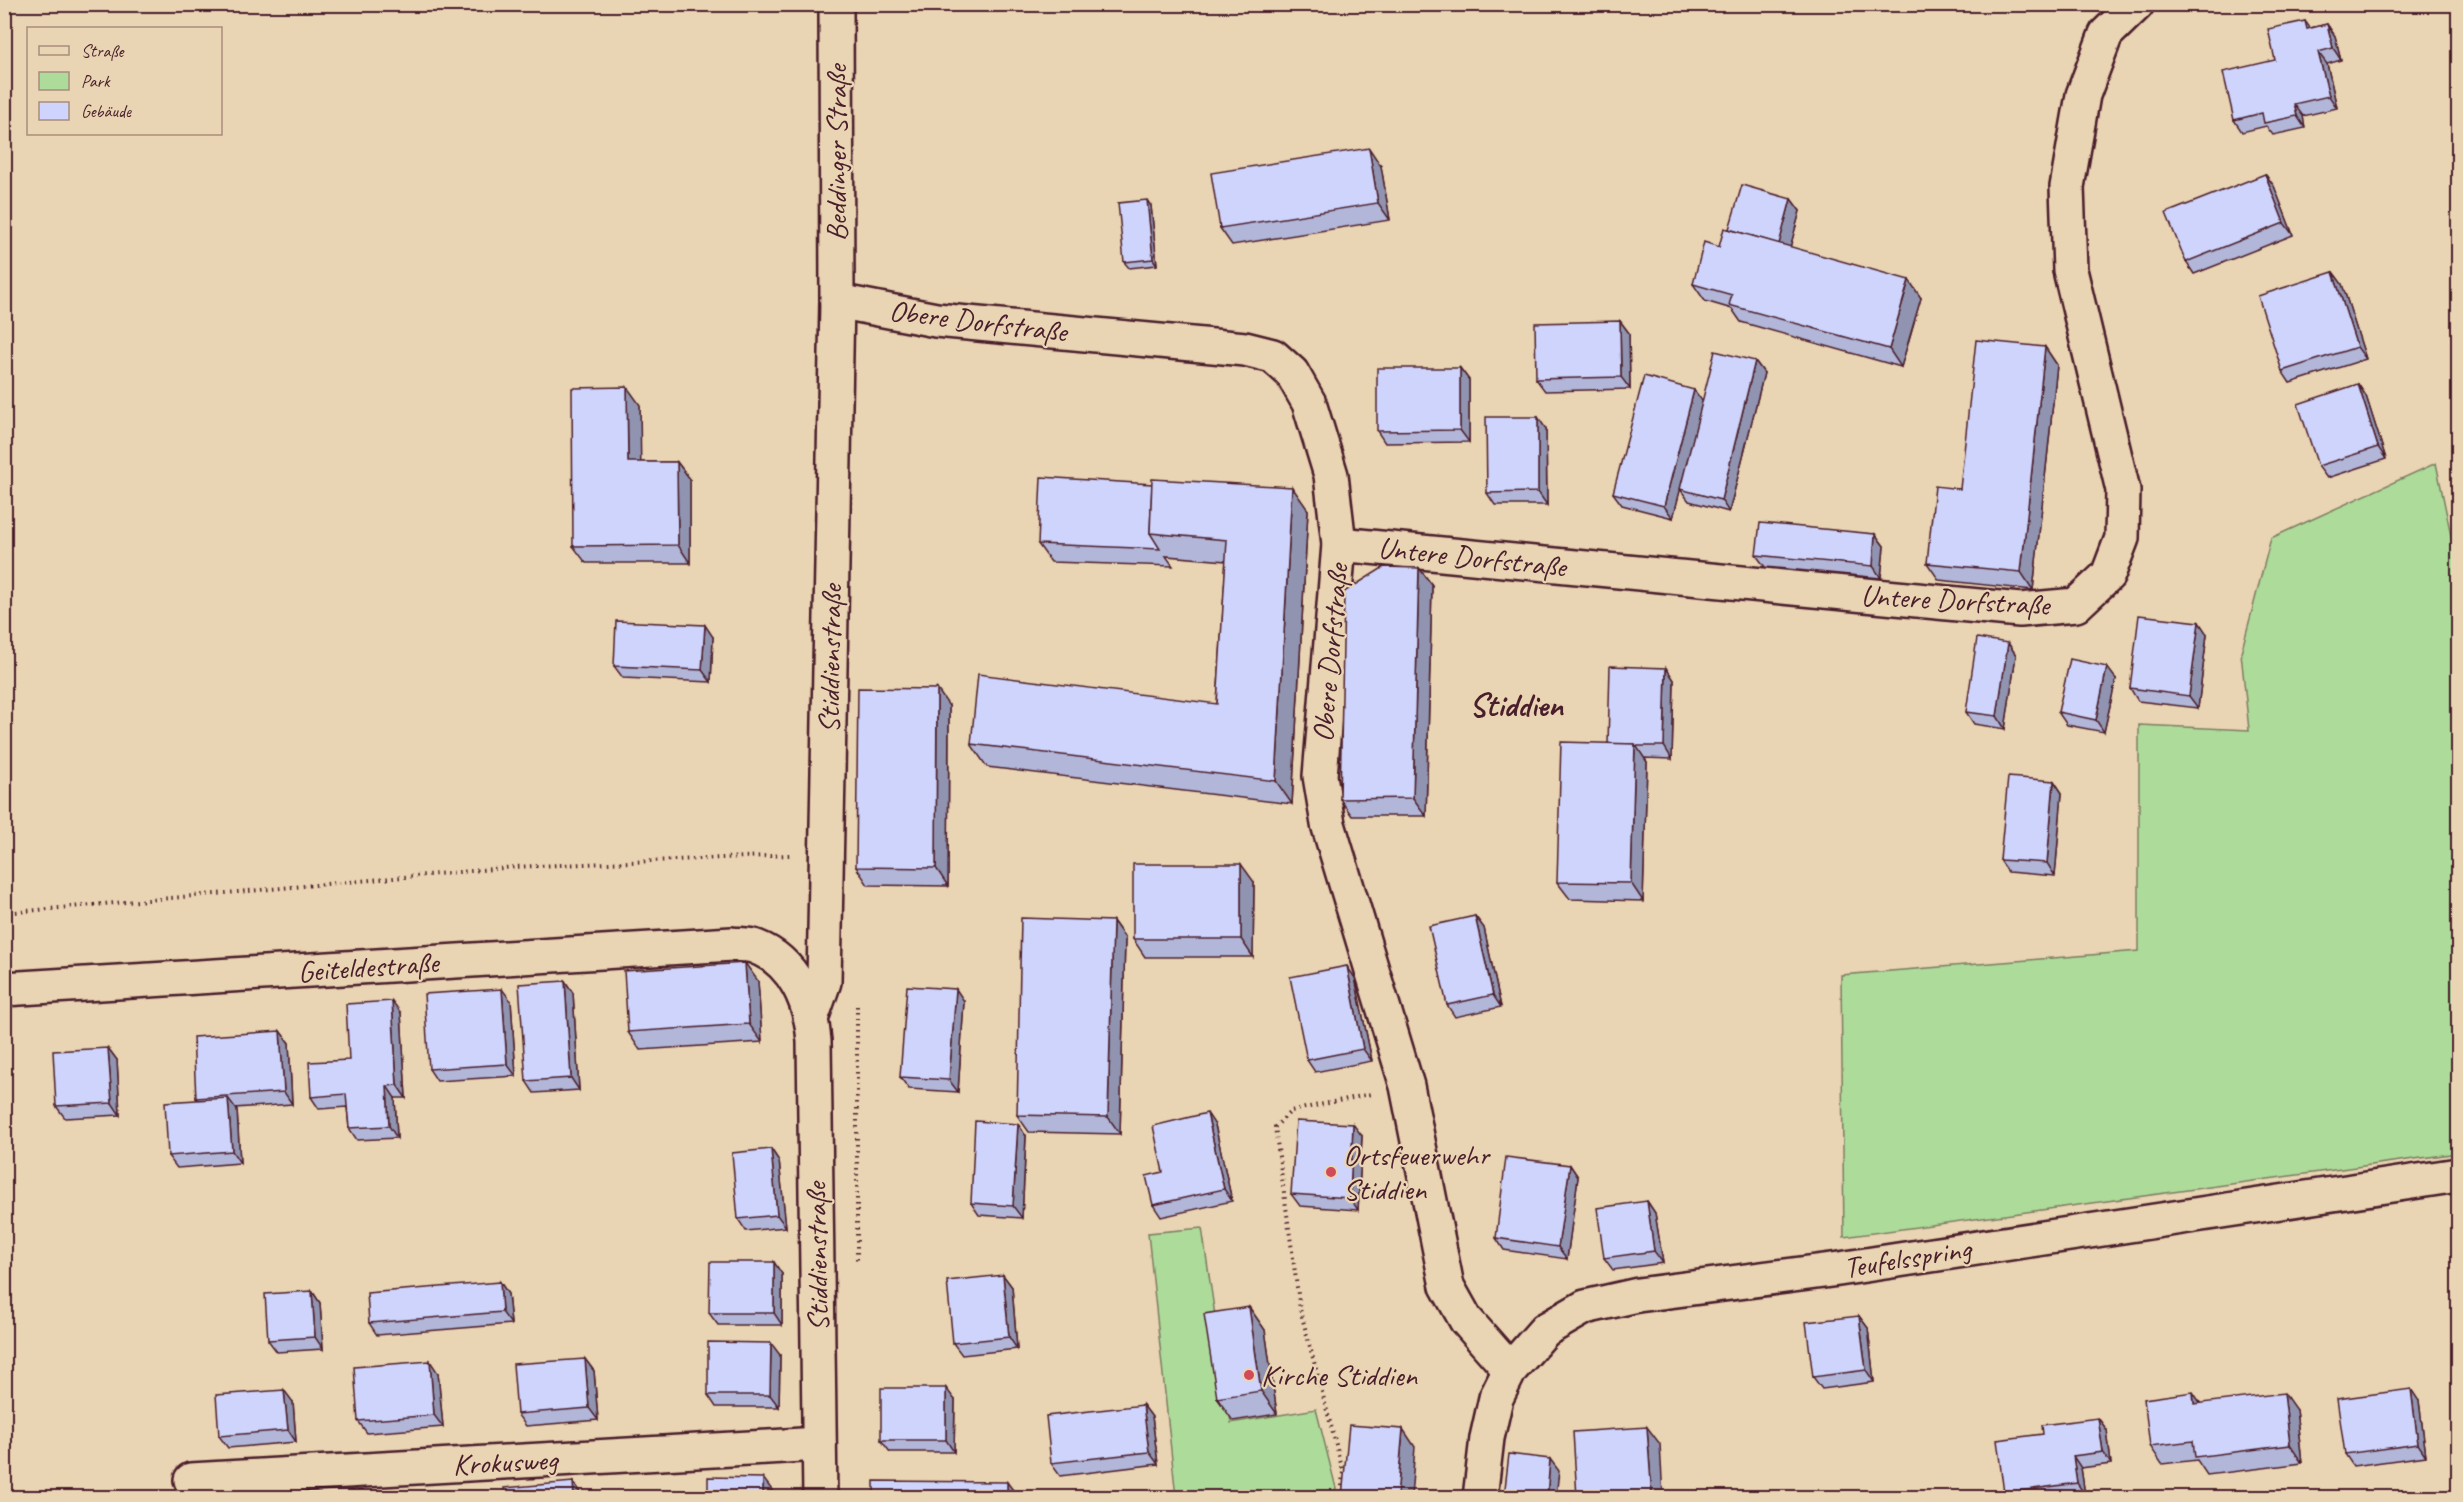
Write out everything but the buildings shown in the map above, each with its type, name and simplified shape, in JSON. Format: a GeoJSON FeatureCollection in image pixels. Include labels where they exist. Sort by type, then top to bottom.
{"type":"FeatureCollection","features":[{"type":"Feature","properties":{"kind":"street","name":"Beddinger Straße"},"geometry":{"type":"LineString","coordinates":[[836,4],[837,301]]}},
{"type":"Feature","properties":{"kind":"street","name":"Untere Dorfstraße"},"geometry":{"type":"LineString","coordinates":[[1339,544],[2020,610],[2076,605],[2108,575],[2112,566],[2122,538],[2123,490],[2070,270],[2067,187],[2084,95],[2106,34],[2137,4]]}},
{"type":"Feature","properties":{"kind":"street","name":"Obere Dorfstraße"},"geometry":{"type":"LineString","coordinates":[[837,301],[936,320],[1245,349],[1273,356],[1292,373],[1309,404],[1331,475],[1339,544],[1320,776],[1328,824],[1407,1086],[1447,1286],[1467,1320],[1509,1370]]}},
{"type":"Feature","properties":{"kind":"street","name":"Stiddienstraße"},"geometry":{"type":"LineString","coordinates":[[812,1016],[824,982],[837,301]]}},
{"type":"Feature","properties":{"kind":"street","name":"Stiddienstraße"},"geometry":{"type":"LineString","coordinates":[[732,944],[755,946],[774,958],[793,975],[804,993],[812,1016],[820,1497]]}},
{"type":"Feature","properties":{"kind":"street","name":"Geiteldestraße"},"geometry":{"type":"LineString","coordinates":[[4,989],[732,944]]}},
{"type":"Feature","properties":{"kind":"street","name":"Teufelsspring"},"geometry":{"type":"LineString","coordinates":[[1480,1497],[1487,1438],[1496,1398],[1509,1370],[1545,1330],[1585,1307],[1638,1295],[1839,1269],[2458,1175]]}},
{"type":"Feature","properties":{"kind":"street","name":"Krokusweg"},"geometry":{"type":"LineString","coordinates":[[191,1480],[819,1444]]}},
{"type":"Feature","properties":{"kind":"path"},"geometry":{"type":"LineString","coordinates":[[4,913],[515,867],[827,854]]}},
{"type":"Feature","properties":{"kind":"path"},"geometry":{"type":"LineString","coordinates":[[1341,1497],[1343,1471],[1300,1309],[1275,1127],[1291,1112],[1407,1086]]}},
{"type":"Feature","properties":{"kind":"green space"},"geometry":{"type":"Polygon","coordinates":[[[2436,463],[2458,569],[2458,1153],[1844,1237],[1841,975],[2139,951],[2139,725],[2249,730],[2241,653],[2271,538],[2436,463]]]}},
{"type":"Feature","properties":{"kind":"green space"},"geometry":{"type":"Polygon","coordinates":[[[1202,1228],[1231,1423],[1316,1409],[1336,1488],[1334,1497],[1176,1497],[1148,1233],[1202,1228]]]}},
{"type":"Feature","properties":{"kind":"place","name":"Ortsfeuerwehr Stiddien"},"geometry":{"type":"Point","coordinates":[1331,1172]}},
{"type":"Feature","properties":{"kind":"place","name":"Kirche Stiddien"},"geometry":{"type":"Point","coordinates":[1249,1375]}},
{"type":"Feature","properties":{"kind":"district","name":"Stiddien"},"geometry":{"type":"Point","coordinates":[1516,705]}}]}
